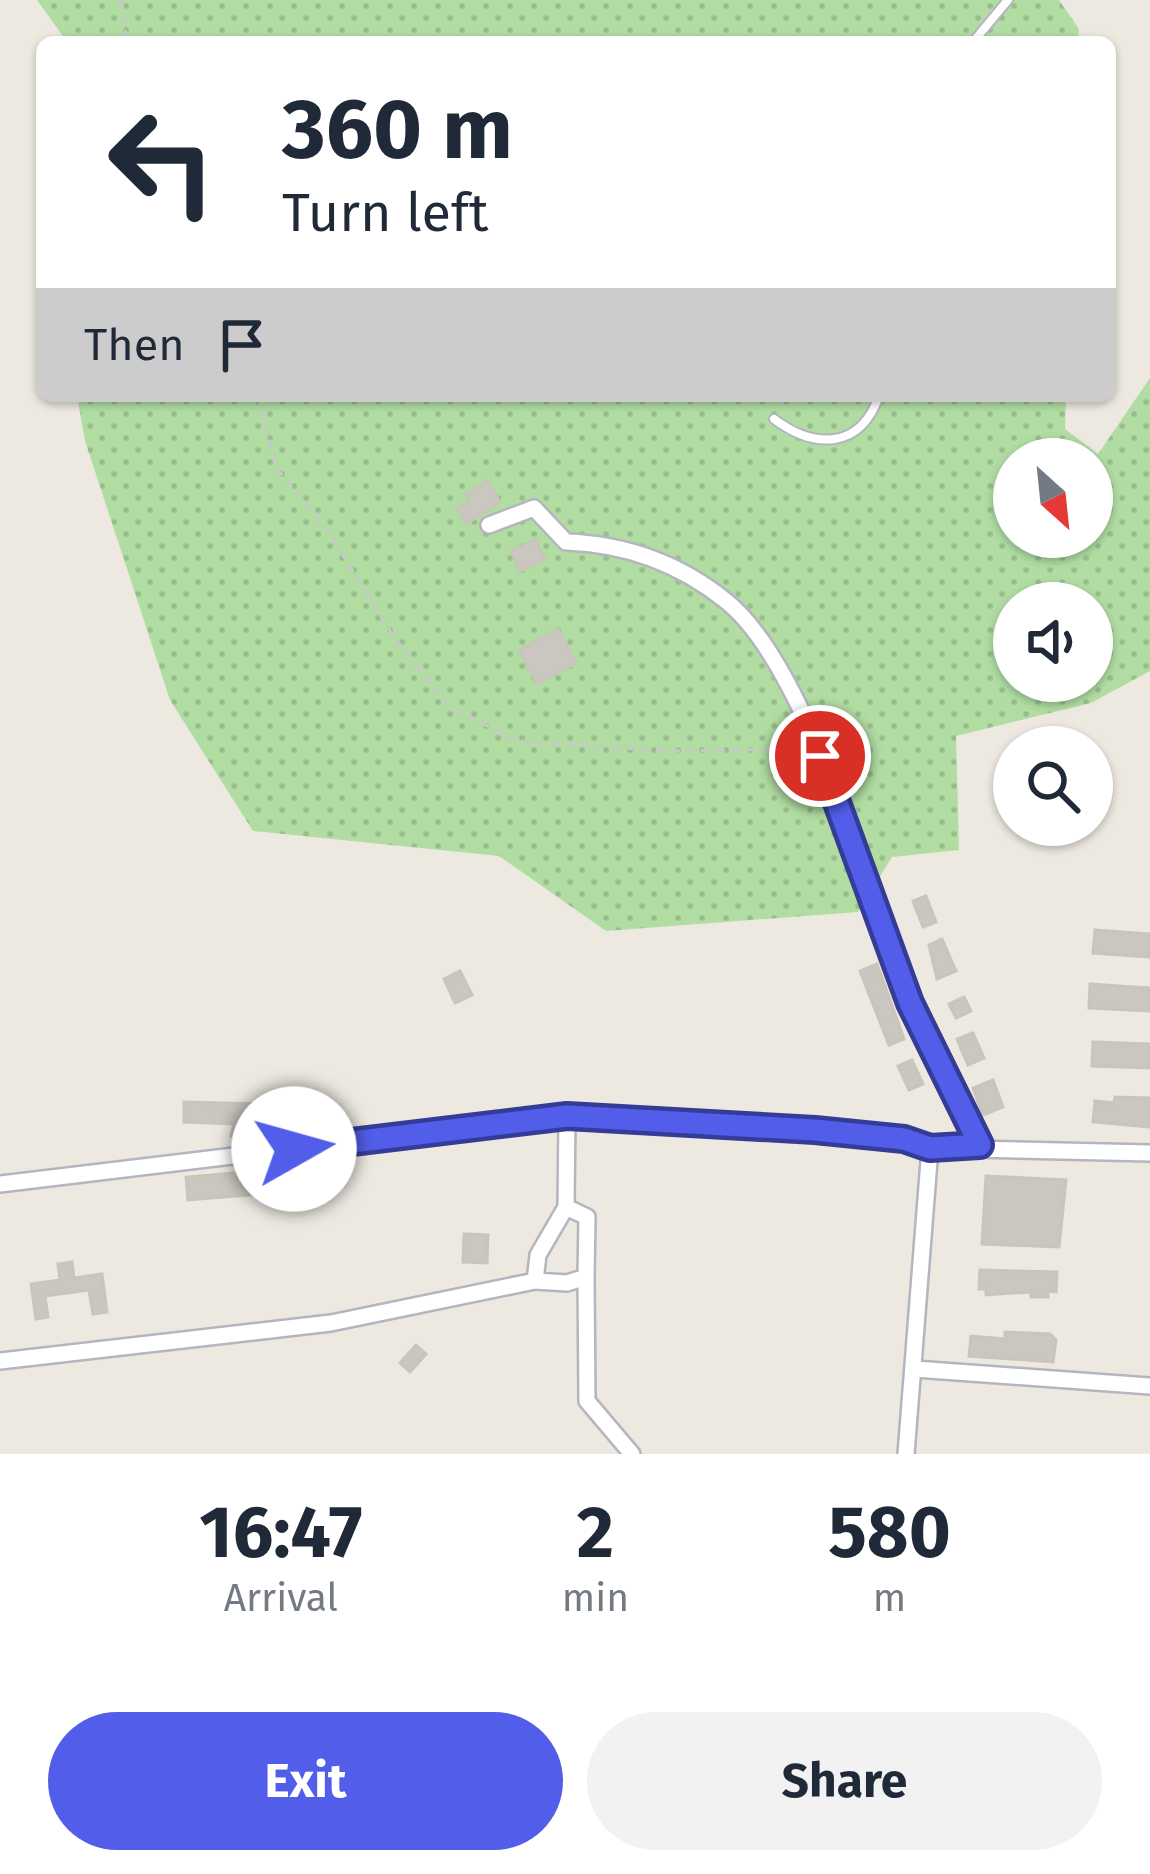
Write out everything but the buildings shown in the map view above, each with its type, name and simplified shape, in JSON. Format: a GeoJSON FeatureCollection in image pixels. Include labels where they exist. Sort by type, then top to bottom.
{"type":"FeatureCollection","features":[{"type":"Feature","properties":{"kind":"street"},"geometry":{"type":"LineString","coordinates":[[489,525],[534,508],[566,542],[604,543],[659,559],[728,603],[775,663],[820,756],[910,1003],[980,1145]]}},
{"type":"Feature","properties":{"kind":"street"},"geometry":{"type":"LineString","coordinates":[[0,1184],[567,1116],[815,1130],[904,1139],[930,1148],[980,1145],[1150,1153]]}},
{"type":"Feature","properties":{"kind":"street"},"geometry":{"type":"LineString","coordinates":[[535,1281],[538,1255],[566,1207],[567,1116]]}},
{"type":"Feature","properties":{"kind":"street"},"geometry":{"type":"LineString","coordinates":[[906,1454],[930,1148]]}},
{"type":"Feature","properties":{"kind":"street"},"geometry":{"type":"LineString","coordinates":[[566,1207],[587,1216],[587,1401],[632,1454]]}},
{"type":"Feature","properties":{"kind":"street"},"geometry":{"type":"LineString","coordinates":[[0,1361],[331,1323],[535,1281],[567,1283],[586,1277]]}},
{"type":"Feature","properties":{"kind":"street"},"geometry":{"type":"LineString","coordinates":[[915,1369],[1150,1386]]}},
{"type":"Feature","properties":{"kind":"lane"},"geometry":{"type":"LineString","coordinates":[[978,36],[1008,0]]}},
{"type":"Feature","properties":{"kind":"lane"},"geometry":{"type":"LineString","coordinates":[[774,419],[801,439],[837,437],[864,426],[876,402]]}},
{"type":"Feature","properties":{"kind":"path"},"geometry":{"type":"LineString","coordinates":[[121,0],[127,36]]}},
{"type":"Feature","properties":{"kind":"path"},"geometry":{"type":"LineString","coordinates":[[261,402],[276,468],[324,525],[394,637],[448,706],[517,741],[668,751],[798,748],[820,756]]}},
{"type":"Feature","properties":{"kind":"green space"},"geometry":{"type":"Polygon","coordinates":[[[37,0],[1059,0],[1079,29],[1078,36],[63,36],[37,0]]]}},
{"type":"Feature","properties":{"kind":"green space"},"geometry":{"type":"Polygon","coordinates":[[[1150,378],[1150,671],[1113,691],[1113,582],[993,582],[993,702],[1093,702],[956,736],[959,850],[892,857],[858,912],[606,931],[499,856],[253,831],[170,700],[85,441],[78,402],[1066,402],[1065,429],[1077,438],[993,438],[993,558],[1113,558],[1113,438],[1109,438],[1150,378]]]}},
{"type":"Feature","properties":{"kind":"route"},"geometry":{"type":"LineString","coordinates":[[294,1149],[567,1116],[815,1130],[904,1139],[930,1148],[980,1145],[910,1003],[820,756]]}}]}
